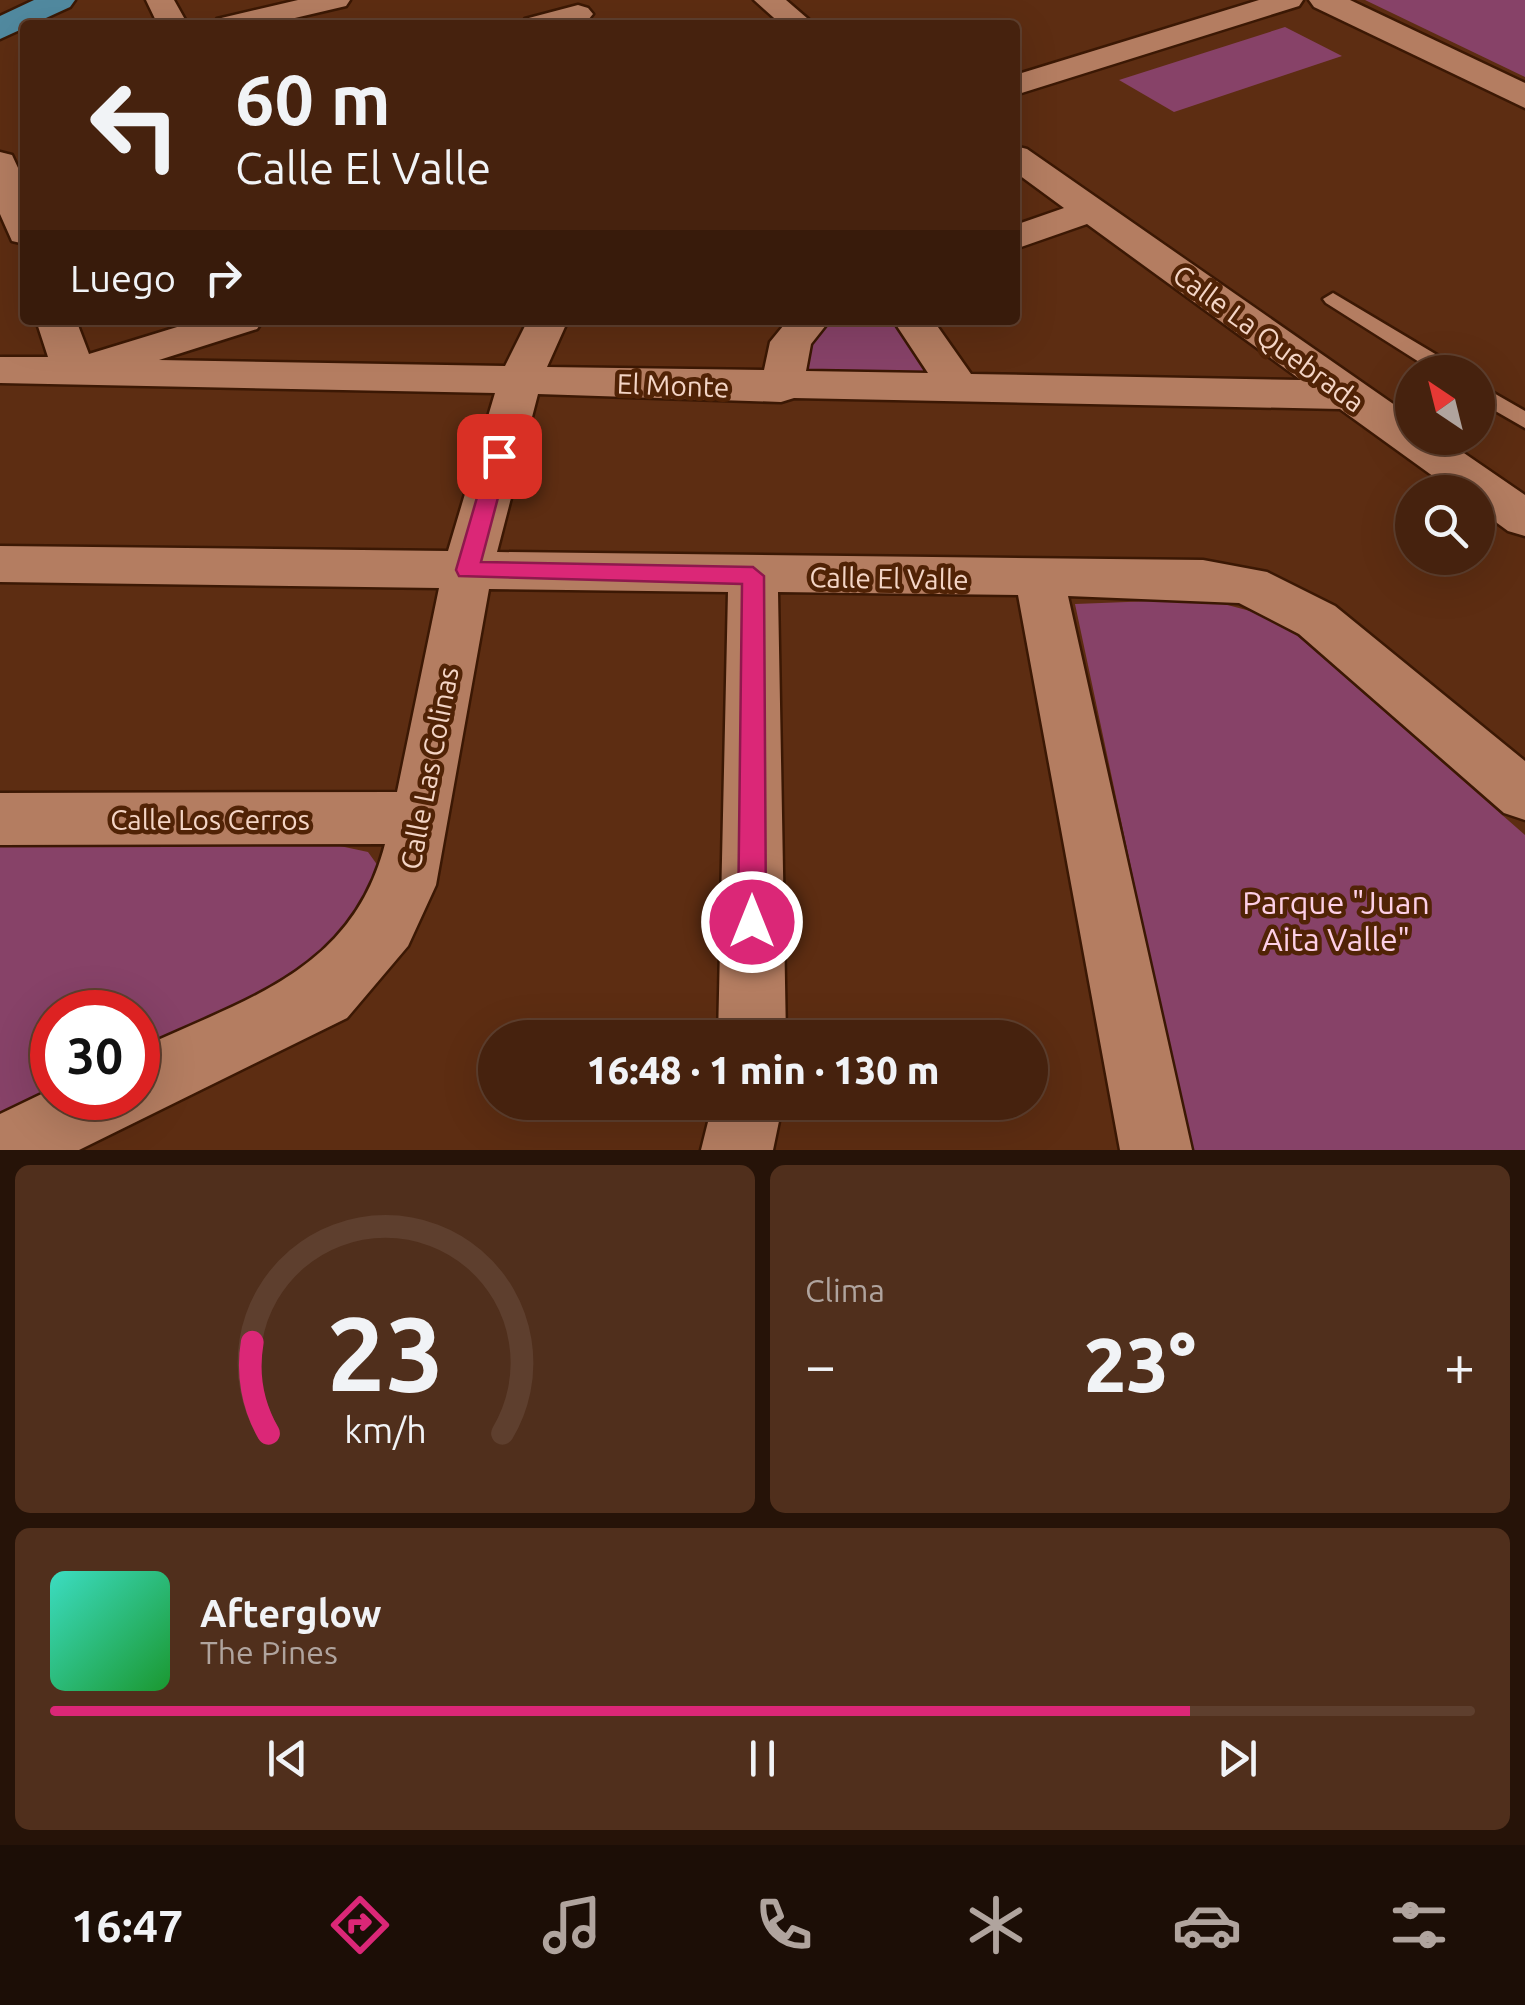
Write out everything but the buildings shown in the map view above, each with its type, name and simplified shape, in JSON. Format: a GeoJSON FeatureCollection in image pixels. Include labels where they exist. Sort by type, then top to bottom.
{"type":"FeatureCollection","features":[{"type":"Feature","properties":{"kind":"highway"},"geometry":{"type":"LineString","coordinates":[[0,9],[18,0]]}},
{"type":"Feature","properties":{"kind":"highway"},"geometry":{"type":"LineString","coordinates":[[0,28],[59,0]]}},
{"type":"Feature","properties":{"kind":"street"},"geometry":{"type":"LineString","coordinates":[[249,20],[336,0]]}},
{"type":"Feature","properties":{"kind":"street"},"geometry":{"type":"LineString","coordinates":[[768,0],[794,20]]}},
{"type":"Feature","properties":{"kind":"street"},"geometry":{"type":"LineString","coordinates":[[1020,83],[1289,0]]}},
{"type":"Feature","properties":{"kind":"street"},"geometry":{"type":"LineString","coordinates":[[1324,0],[1525,97]]}},
{"type":"Feature","properties":{"kind":"street","name":"Calle La Quebrada"},"geometry":{"type":"LineString","coordinates":[[1020,160],[1525,519]]}},
{"type":"Feature","properties":{"kind":"street"},"geometry":{"type":"LineString","coordinates":[[2,173],[20,220]]}},
{"type":"Feature","properties":{"kind":"street"},"geometry":{"type":"LineString","coordinates":[[1020,236],[1092,210]]}},
{"type":"Feature","properties":{"kind":"street"},"geometry":{"type":"LineString","coordinates":[[58,325],[74,372],[227,325]]}},
{"type":"Feature","properties":{"kind":"street","name":"Calle Las Colinas"},"geometry":{"type":"LineString","coordinates":[[160,1073],[324,994],[386,925],[405,885],[421,818],[467,570],[520,380],[546,325]]}},
{"type":"Feature","properties":{"kind":"street"},"geometry":{"type":"LineString","coordinates":[[781,388],[791,342],[806,325]]}},
{"type":"Feature","properties":{"kind":"street"},"geometry":{"type":"LineString","coordinates":[[916,325],[959,388]]}},
{"type":"Feature","properties":{"kind":"street","name":"El Monte"},"geometry":{"type":"LineString","coordinates":[[0,370],[781,388],[1347,395]]}},
{"type":"Feature","properties":{"kind":"street","name":"Calle El Valle"},"geometry":{"type":"LineString","coordinates":[[0,564],[1040,580],[1203,579],[1249,585],[1281,598],[1317,620],[1525,795]]}},
{"type":"Feature","properties":{"kind":"street"},"geometry":{"type":"LineString","coordinates":[[752,1020],[753,576]]}},
{"type":"Feature","properties":{"kind":"street"},"geometry":{"type":"LineString","coordinates":[[1040,580],[1156,1150]]}},
{"type":"Feature","properties":{"kind":"street","name":"Calle Los Cerros"},"geometry":{"type":"LineString","coordinates":[[0,819],[421,818]]}},
{"type":"Feature","properties":{"kind":"street"},"geometry":{"type":"LineString","coordinates":[[2,1150],[65,1120]]}},
{"type":"Feature","properties":{"kind":"street"},"geometry":{"type":"LineString","coordinates":[[736,1150],[744,1120]]}},
{"type":"Feature","properties":{"kind":"lane"},"geometry":{"type":"LineString","coordinates":[[1333,299],[1422,355]]}},
{"type":"Feature","properties":{"kind":"lane"},"geometry":{"type":"LineString","coordinates":[[1495,402],[1525,421]]}},
{"type":"Feature","properties":{"kind":"green space"},"geometry":{"type":"Polygon","coordinates":[[[1365,0],[1525,0],[1525,77],[1365,0]]]}},
{"type":"Feature","properties":{"kind":"green space"},"geometry":{"type":"Polygon","coordinates":[[[1285,27],[1342,56],[1174,112],[1119,80],[1285,27]]]}},
{"type":"Feature","properties":{"kind":"green space"},"geometry":{"type":"Polygon","coordinates":[[[905,325],[942,382],[802,382],[798,361],[823,328],[905,325]]]}},
{"type":"Feature","properties":{"kind":"green space","name":"Parque \"Juan Aita Valle\""},"geometry":{"type":"Polygon","coordinates":[[[1205,599],[1269,616],[1291,630],[1525,835],[1525,1150],[1191,1150],[1075,604],[1205,599]]]}},
{"type":"Feature","properties":{"kind":"green space"},"geometry":{"type":"Polygon","coordinates":[[[312,840],[368,852],[381,870],[372,896],[303,979],[160,1047],[160,990],[30,990],[30,1107],[0,1121],[0,841],[312,840]]]}},
{"type":"Feature","properties":{"kind":"route"},"geometry":{"type":"LineString","coordinates":[[499,456],[467,570],[753,576],[752,922]]}}]}
